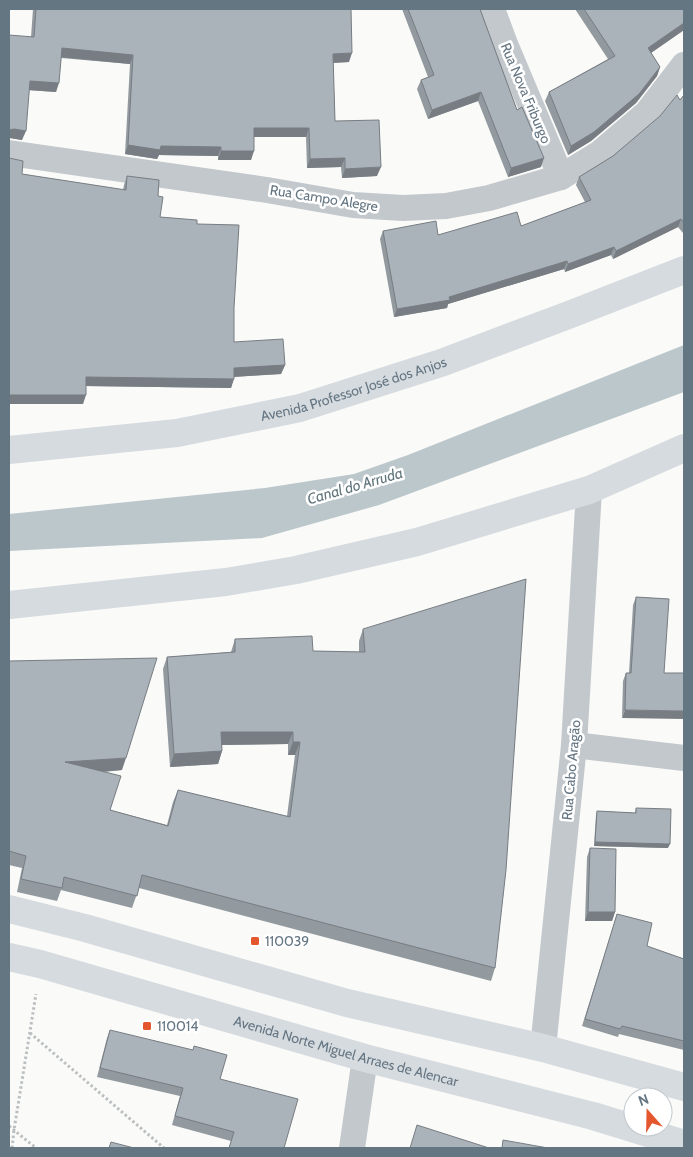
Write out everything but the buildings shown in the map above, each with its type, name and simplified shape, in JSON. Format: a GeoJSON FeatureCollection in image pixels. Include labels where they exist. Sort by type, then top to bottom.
{"type":"FeatureCollection","features":[{"type":"Feature","properties":{"kind":"main road","name":"Avenida Professor José dos Anjos"},"geometry":{"type":"LineString","coordinates":[[9,450],[177,433],[300,408],[442,363],[684,270]]}},
{"type":"Feature","properties":{"kind":"main road"},"geometry":{"type":"LineString","coordinates":[[9,605],[226,582],[296,570],[417,542],[589,490],[684,448]]}},
{"type":"Feature","properties":{"kind":"main road"},"geometry":{"type":"LineString","coordinates":[[9,909],[85,928],[347,1003],[543,1048],[684,1088]]}},
{"type":"Feature","properties":{"kind":"main road","name":"Avenida Norte Miguel Arraes de Alencar"},"geometry":{"type":"LineString","coordinates":[[9,956],[365,1058],[593,1116],[684,1144]]}},
{"type":"Feature","properties":{"kind":"street","name":"Rua Nova Friburgo"},"geometry":{"type":"LineString","coordinates":[[492,9],[504,44],[561,177]]}},
{"type":"Feature","properties":{"kind":"street","name":"Rua Campo Alegre"},"geometry":{"type":"LineString","coordinates":[[9,153],[267,190],[353,205],[403,208],[446,206],[489,198],[561,177],[600,153],[647,113],[684,65]]}},
{"type":"Feature","properties":{"kind":"street","name":"Rua Cabo Aragão"},"geometry":{"type":"LineString","coordinates":[[543,1048],[574,745],[589,490]]}},
{"type":"Feature","properties":{"kind":"street"},"geometry":{"type":"LineString","coordinates":[[574,745],[684,758]]}},
{"type":"Feature","properties":{"kind":"street"},"geometry":{"type":"LineString","coordinates":[[352,1148],[365,1058]]}},
{"type":"Feature","properties":{"kind":"path"},"geometry":{"type":"LineString","coordinates":[[12,1148],[40,964]]}},
{"type":"Feature","properties":{"kind":"path"},"geometry":{"type":"LineString","coordinates":[[29,1033],[164,1148]]}},
{"type":"Feature","properties":{"kind":"path"},"geometry":{"type":"LineString","coordinates":[[9,1126],[36,1148]]}},
{"type":"Feature","properties":{"kind":"water","name":"Canal do Arruda"},"geometry":{"type":"Polygon","coordinates":[[[684,345],[684,392],[379,505],[262,538],[9,551],[9,514],[265,488],[354,474],[408,455],[684,345]]]}},
{"type":"Feature","properties":{"kind":"place","name":"110039"},"geometry":{"type":"Point","coordinates":[255,941]}},
{"type":"Feature","properties":{"kind":"place","name":"110014"},"geometry":{"type":"Point","coordinates":[147,1026]}}]}
